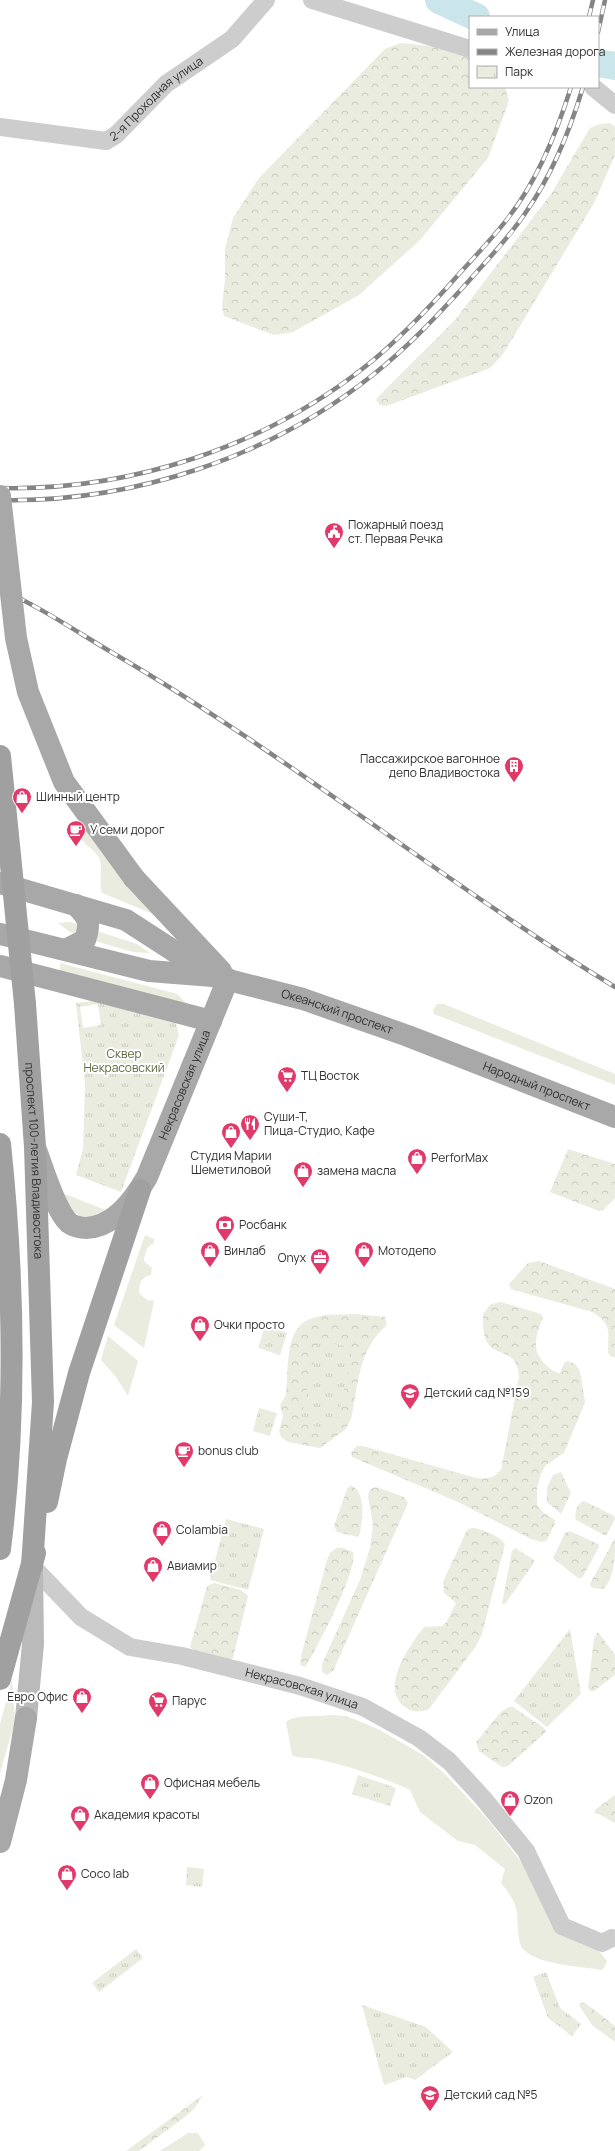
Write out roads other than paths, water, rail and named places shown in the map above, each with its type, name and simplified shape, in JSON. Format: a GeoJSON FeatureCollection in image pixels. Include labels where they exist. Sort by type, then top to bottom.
{"type":"FeatureCollection","features":[{"type":"Feature","properties":{"kind":"highway","name":"проспект 100-летия Владивостока"},"geometry":{"type":"LineString","coordinates":[[0,756],[25,1004],[35,1147],[43,1402],[32,1566]]}},
{"type":"Feature","properties":{"kind":"highway"},"geometry":{"type":"LineString","coordinates":[[0,1146],[8,1267],[11,1396],[8,1486],[0,1549]]}},
{"type":"Feature","properties":{"kind":"highway"},"geometry":{"type":"LineString","coordinates":[[0,1679],[32,1566],[56,1459],[80,1373],[140,1190]]}},
{"type":"Feature","properties":{"kind":"main road"},"geometry":{"type":"LineString","coordinates":[[0,496],[16,638],[28,692],[64,782],[134,878],[221,978]]}},
{"type":"Feature","properties":{"kind":"main road","name":"Океанский проспект"},"geometry":{"type":"LineString","coordinates":[[0,883],[126,920],[221,978]]}},
{"type":"Feature","properties":{"kind":"main road"},"geometry":{"type":"LineString","coordinates":[[67,949],[85,940],[89,927],[87,918],[76,905]]}},
{"type":"Feature","properties":{"kind":"main road","name":"Океанский проспект"},"geometry":{"type":"LineString","coordinates":[[0,934],[67,949],[149,971],[221,978],[303,999],[458,1055]]}},
{"type":"Feature","properties":{"kind":"main road"},"geometry":{"type":"LineString","coordinates":[[0,966],[211,1021]]}},
{"type":"Feature","properties":{"kind":"main road","name":"Некрасовская улица"},"geometry":{"type":"LineString","coordinates":[[35,1147],[60,1211],[69,1224],[82,1228],[104,1226],[122,1211],[140,1190],[147,1178],[183,1093],[211,1021],[221,978]]}},
{"type":"Feature","properties":{"kind":"main road","name":"Народный проспект"},"geometry":{"type":"LineString","coordinates":[[458,1055],[615,1117]]}},
{"type":"Feature","properties":{"kind":"main road"},"geometry":{"type":"LineString","coordinates":[[0,1842],[20,1762],[26,1718],[33,1644],[32,1566]]}},
{"type":"Feature","properties":{"kind":"street","name":"2-я Проходная улица"},"geometry":{"type":"LineString","coordinates":[[0,127],[106,141],[116,135],[166,84],[232,39],[266,0]]}},
{"type":"Feature","properties":{"kind":"street"},"geometry":{"type":"LineString","coordinates":[[312,0],[469,49]]}},
{"type":"Feature","properties":{"kind":"street"},"geometry":{"type":"LineString","coordinates":[[594,88],[615,105]]}},
{"type":"Feature","properties":{"kind":"street","name":"Некрасовская улица"},"geometry":{"type":"LineString","coordinates":[[32,1566],[81,1617],[130,1647],[240,1670],[321,1692],[363,1707],[419,1738],[449,1761],[483,1798],[526,1851],[562,1926],[602,1943],[612,1938]]}},
{"type":"Feature","properties":{"kind":"waterway"},"geometry":{"type":"LineString","coordinates":[[439,0],[474,16]]}},
{"type":"Feature","properties":{"kind":"waterway"},"geometry":{"type":"LineString","coordinates":[[599,63],[615,66]]}},
{"type":"Feature","properties":{"kind":"railway"},"geometry":{"type":"LineString","coordinates":[[589,16],[593,0]]}},
{"type":"Feature","properties":{"kind":"railway"},"geometry":{"type":"LineString","coordinates":[[599,27],[605,0]]}},
{"type":"Feature","properties":{"kind":"railway"},"geometry":{"type":"LineString","coordinates":[[0,488],[49,487],[98,482],[146,472],[194,458],[240,441],[284,420],[326,395],[379,356],[403,334],[490,240],[502,225],[518,204],[537,172],[553,138],[571,88]]}},
{"type":"Feature","properties":{"kind":"railway"},"geometry":{"type":"LineString","coordinates":[[0,500],[50,499],[100,493],[149,483],[198,469],[245,451],[291,429],[334,403],[387,364],[411,342],[498,249],[519,222],[552,168],[566,136],[583,88]]}},
{"type":"Feature","properties":{"kind":"railway"},"geometry":{"type":"LineString","coordinates":[[0,589],[45,612],[182,695],[306,778],[490,906],[615,987]]}},
{"type":"Feature","properties":{"kind":"place","name":"Пожарный поезд ст. Первая Речка"},"geometry":{"type":"Point","coordinates":[334,549]}},
{"type":"Feature","properties":{"kind":"place","name":"Пассажирское вагонное депо Владивостока"},"geometry":{"type":"Point","coordinates":[514,783]}},
{"type":"Feature","properties":{"kind":"place","name":"Шинный центр"},"geometry":{"type":"Point","coordinates":[22,814]}},
{"type":"Feature","properties":{"kind":"place","name":"У семи дорог"},"geometry":{"type":"Point","coordinates":[76,847]}},
{"type":"Feature","properties":{"kind":"place","name":"ТЦ Восток"},"geometry":{"type":"Point","coordinates":[287,1093]}},
{"type":"Feature","properties":{"kind":"place","name":"Суши-Т, Пица-Студио, Кафе"},"geometry":{"type":"Point","coordinates":[250,1141]}},
{"type":"Feature","properties":{"kind":"place","name":"Студия Марии Шеметиловой"},"geometry":{"type":"Point","coordinates":[231,1149]}},
{"type":"Feature","properties":{"kind":"place","name":"PerforMax"},"geometry":{"type":"Point","coordinates":[417,1175]}},
{"type":"Feature","properties":{"kind":"place","name":"замена масла"},"geometry":{"type":"Point","coordinates":[303,1188]}},
{"type":"Feature","properties":{"kind":"place","name":"Росбанк"},"geometry":{"type":"Point","coordinates":[225,1242]}},
{"type":"Feature","properties":{"kind":"place","name":"Винлаб"},"geometry":{"type":"Point","coordinates":[210,1268]}},
{"type":"Feature","properties":{"kind":"place","name":"Мотодепо"},"geometry":{"type":"Point","coordinates":[364,1268]}},
{"type":"Feature","properties":{"kind":"place","name":"Onyx"},"geometry":{"type":"Point","coordinates":[320,1275]}},
{"type":"Feature","properties":{"kind":"place","name":"Очки просто"},"geometry":{"type":"Point","coordinates":[200,1342]}},
{"type":"Feature","properties":{"kind":"place","name":"Детский сад №159"},"geometry":{"type":"Point","coordinates":[410,1410]}},
{"type":"Feature","properties":{"kind":"place","name":"bonus club"},"geometry":{"type":"Point","coordinates":[184,1468]}},
{"type":"Feature","properties":{"kind":"place","name":"Colambia"},"geometry":{"type":"Point","coordinates":[162,1547]}},
{"type":"Feature","properties":{"kind":"place","name":"Авиамир"},"geometry":{"type":"Point","coordinates":[153,1583]}},
{"type":"Feature","properties":{"kind":"place","name":"Евро Офис"},"geometry":{"type":"Point","coordinates":[82,1714]}},
{"type":"Feature","properties":{"kind":"place","name":"Парус"},"geometry":{"type":"Point","coordinates":[158,1718]}},
{"type":"Feature","properties":{"kind":"place","name":"Офисная мебель"},"geometry":{"type":"Point","coordinates":[150,1800]}},
{"type":"Feature","properties":{"kind":"place","name":"Ozon"},"geometry":{"type":"Point","coordinates":[510,1817]}},
{"type":"Feature","properties":{"kind":"place","name":"Академия красоты"},"geometry":{"type":"Point","coordinates":[80,1832]}},
{"type":"Feature","properties":{"kind":"place","name":"Coco lab"},"geometry":{"type":"Point","coordinates":[67,1891]}},
{"type":"Feature","properties":{"kind":"place","name":"Детский сад №5"},"geometry":{"type":"Point","coordinates":[430,2112]}},
{"type":"Feature","properties":{"kind":"park label","name":"Сквер Некрасовский"},"geometry":{"type":"Point","coordinates":[124,1061]}}]}
